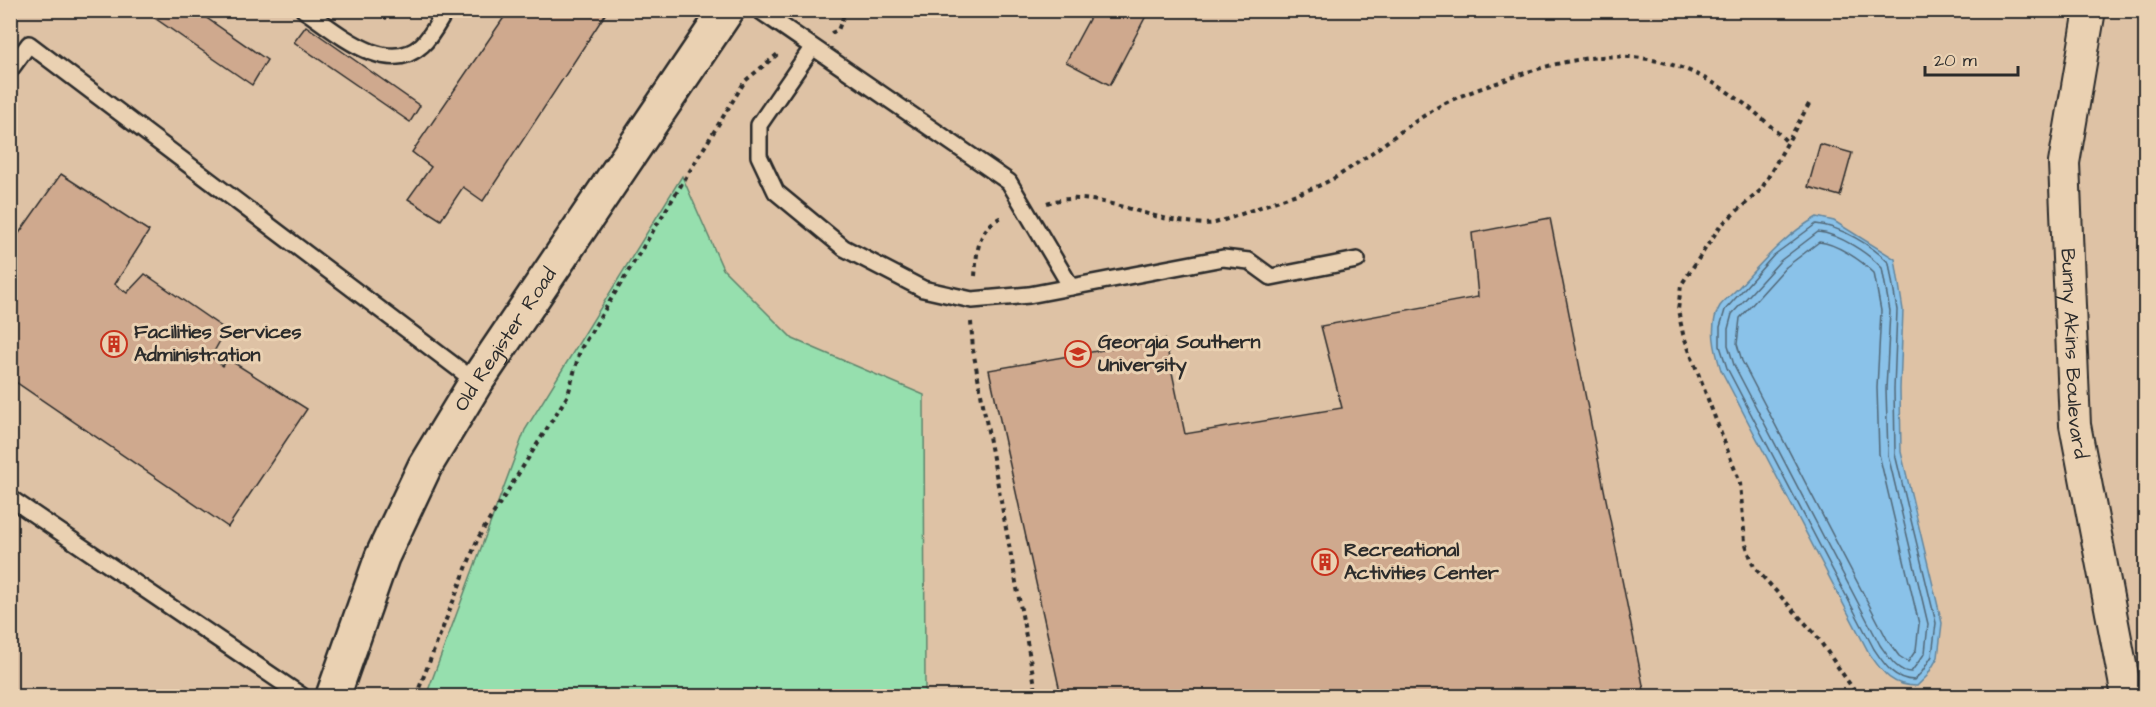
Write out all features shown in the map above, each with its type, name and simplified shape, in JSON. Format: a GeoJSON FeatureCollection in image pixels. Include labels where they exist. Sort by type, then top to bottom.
{"type":"FeatureCollection","features":[{"type":"Feature","properties":{"kind":"street","name":"Bunny Akins Boulevard"},"geometry":{"type":"LineString","coordinates":[[2090,10],[2064,163],[2075,425],[2127,696]]}},
{"type":"Feature","properties":{"kind":"street","name":"Old Register Road"},"geometry":{"type":"LineString","coordinates":[[333,696],[382,557],[425,466],[476,382],[724,11]]}},
{"type":"Feature","properties":{"kind":"lane"},"geometry":{"type":"LineString","coordinates":[[304,10],[374,56],[402,57],[422,45],[446,10]]}},
{"type":"Feature","properties":{"kind":"lane"},"geometry":{"type":"LineString","coordinates":[[759,10],[1009,182],[1071,287]]}},
{"type":"Feature","properties":{"kind":"lane"},"geometry":{"type":"LineString","coordinates":[[10,70],[29,44],[476,382]]}},
{"type":"Feature","properties":{"kind":"lane"},"geometry":{"type":"LineString","coordinates":[[809,46],[759,125],[759,156],[776,192],[844,248],[923,289],[972,300],[1029,295],[1223,258],[1249,261],[1271,277],[1357,260]]}},
{"type":"Feature","properties":{"kind":"lane"},"geometry":{"type":"LineString","coordinates":[[10,498],[302,696]]}},
{"type":"Feature","properties":{"kind":"path"},"geometry":{"type":"LineString","coordinates":[[416,696],[478,538],[568,395],[580,350],[745,81],[774,55],[809,46],[838,30],[846,10]]}},
{"type":"Feature","properties":{"kind":"path"},"geometry":{"type":"LineString","coordinates":[[1809,104],[1761,190],[1721,225],[1681,285],[1678,310],[1683,334],[1740,483],[1745,542],[1754,567],[1815,634],[1858,696]]}},
{"type":"Feature","properties":{"kind":"shaded area","name":"Georgia Southern University"},"geometry":{"type":"Polygon","coordinates":[[[11,11],[2145,11],[2145,696],[11,696],[11,11]]]}},
{"type":"Feature","properties":{"kind":"green space"},"geometry":{"type":"Polygon","coordinates":[[[682,176],[723,269],[793,339],[924,395],[925,696],[426,696],[525,430],[682,176]]]}},
{"type":"Feature","properties":{"kind":"water"},"geometry":{"type":"Polygon","coordinates":[[[1817,217],[1834,221],[1895,259],[1903,310],[1900,389],[1901,452],[1942,623],[1938,657],[1927,676],[1917,686],[1900,684],[1888,677],[1869,653],[1721,370],[1717,355],[1713,330],[1716,313],[1720,306],[1776,248],[1817,217]]]}},
{"type":"Feature","properties":{"kind":"building"},"geometry":{"type":"Polygon","coordinates":[[[143,10],[195,10],[267,60],[252,85],[143,10]]]}},
{"type":"Feature","properties":{"kind":"building"},"geometry":{"type":"Polygon","coordinates":[[[372,10],[393,10],[386,19],[372,10]]]}},
{"type":"Feature","properties":{"kind":"building"},"geometry":{"type":"Polygon","coordinates":[[[509,10],[608,10],[483,201],[463,187],[441,220],[408,199],[431,167],[412,152],[509,10]]]}},
{"type":"Feature","properties":{"kind":"building"},"geometry":{"type":"Polygon","coordinates":[[[1094,10],[1149,10],[1110,85],[1066,62],[1094,10]]]}},
{"type":"Feature","properties":{"kind":"building"},"geometry":{"type":"Polygon","coordinates":[[[306,26],[420,106],[410,122],[294,42],[306,26]]]}},
{"type":"Feature","properties":{"kind":"building"},"geometry":{"type":"Polygon","coordinates":[[[1820,144],[1852,153],[1840,196],[1808,187],[1820,144]]]}},
{"type":"Feature","properties":{"kind":"building","name":"Facilities Services Administration"},"geometry":{"type":"Polygon","coordinates":[[[61,174],[149,231],[115,284],[127,293],[145,274],[226,330],[211,357],[223,366],[228,359],[307,409],[228,527],[10,378],[10,246],[61,174]]]}},
{"type":"Feature","properties":{"kind":"building","name":"Recreational Activities Center"},"geometry":{"type":"Polygon","coordinates":[[[1550,218],[1644,690],[1625,692],[1626,696],[1061,696],[989,370],[1165,339],[1185,434],[1342,408],[1321,326],[1478,297],[1472,233],[1550,218]]]}},
{"type":"Feature","properties":{"kind":"place","name":"Facilities Services Administration"},"geometry":{"type":"Point","coordinates":[114,344]}},
{"type":"Feature","properties":{"kind":"place","name":"Georgia Southern University"},"geometry":{"type":"Point","coordinates":[1078,354]}},
{"type":"Feature","properties":{"kind":"place","name":"Recreational Activities Center"},"geometry":{"type":"Point","coordinates":[1325,562]}}]}
